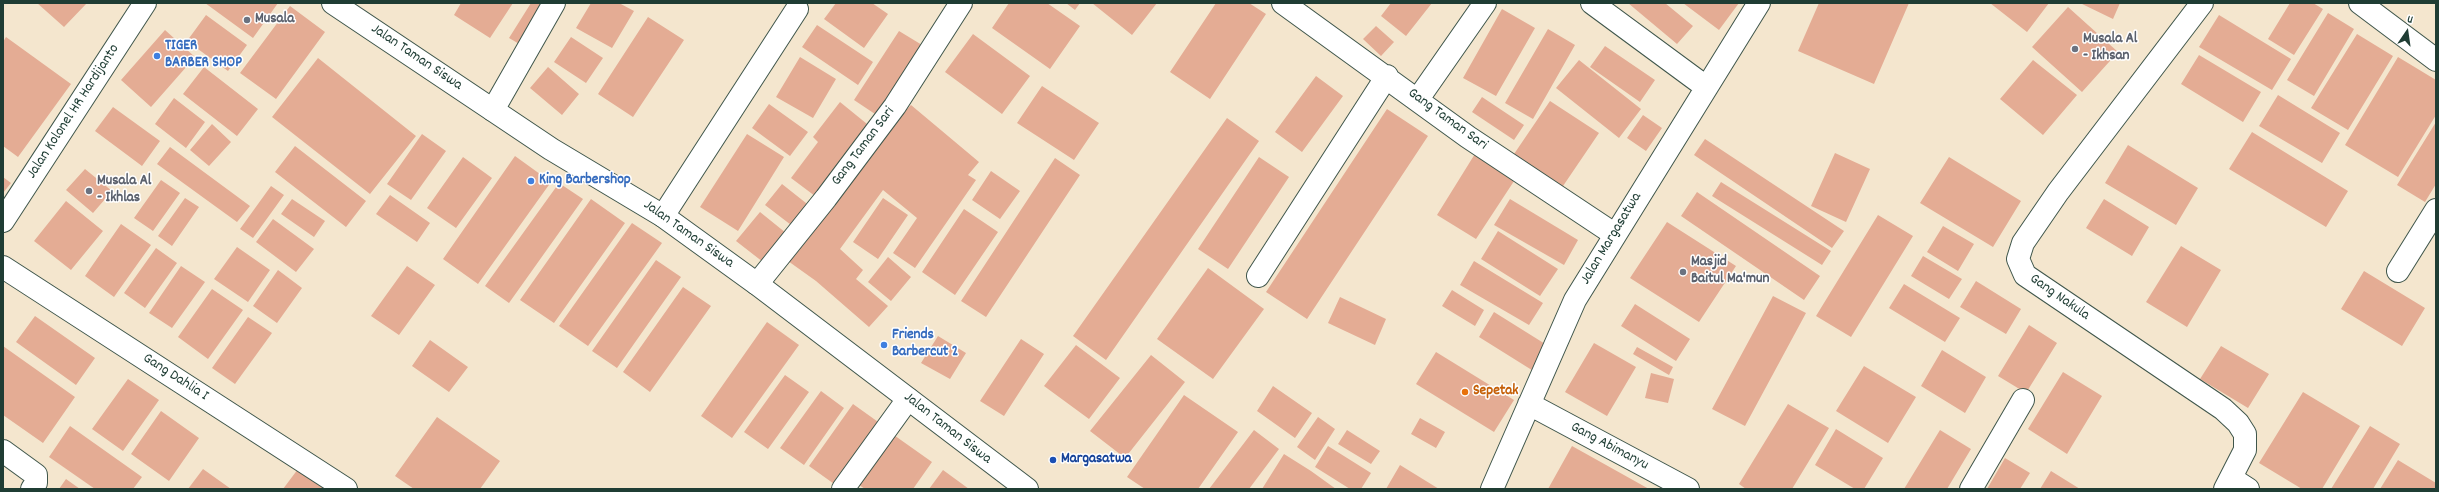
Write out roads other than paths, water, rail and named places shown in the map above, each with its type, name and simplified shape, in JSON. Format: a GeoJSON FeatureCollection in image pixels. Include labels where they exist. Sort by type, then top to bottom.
{"type":"FeatureCollection","features":[{"type":"Feature","properties":{"kind":"street","name":"Jalan Kolonel HR Hardijanto"},"geometry":{"type":"LineString","coordinates":[[3,221],[145,3]]}},
{"type":"Feature","properties":{"kind":"street","name":"Jalan Taman Siswa"},"geometry":{"type":"LineString","coordinates":[[333,3],[551,148],[663,216],[757,284],[1027,489]]}},
{"type":"Feature","properties":{"kind":"street"},"geometry":{"type":"LineString","coordinates":[[493,110],[554,3]]}},
{"type":"Feature","properties":{"kind":"street","name":"Gang Taman Sari"},"geometry":{"type":"LineString","coordinates":[[757,284],[826,198],[895,106],[961,3]]}},
{"type":"Feature","properties":{"kind":"street","name":"Gang Taman Sari"},"geometry":{"type":"LineString","coordinates":[[1283,3],[1387,76],[1468,137],[1614,234]]}},
{"type":"Feature","properties":{"kind":"street"},"geometry":{"type":"LineString","coordinates":[[1418,99],[1485,3]]}},
{"type":"Feature","properties":{"kind":"street"},"geometry":{"type":"LineString","coordinates":[[1592,3],[1706,87]]}},
{"type":"Feature","properties":{"kind":"street","name":"Jalan Margasatwa"},"geometry":{"type":"LineString","coordinates":[[1492,489],[1575,300],[1614,234],[1759,3]]}},
{"type":"Feature","properties":{"kind":"street","name":"Gang Nakula"},"geometry":{"type":"LineString","coordinates":[[2202,3],[2058,192],[2023,243],[2018,260],[2025,275],[2223,409],[2238,423],[2245,434],[2245,450],[2235,485]]}},
{"type":"Feature","properties":{"kind":"street"},"geometry":{"type":"LineString","coordinates":[[2360,3],[2436,60]]}},
{"type":"Feature","properties":{"kind":"street"},"geometry":{"type":"LineString","coordinates":[[663,216],[798,9]]}},
{"type":"Feature","properties":{"kind":"street"},"geometry":{"type":"LineString","coordinates":[[1258,276],[1387,76]]}},
{"type":"Feature","properties":{"kind":"street"},"geometry":{"type":"LineString","coordinates":[[2398,271],[2436,210]]}},
{"type":"Feature","properties":{"kind":"street","name":"Gang Dahlia I"},"geometry":{"type":"LineString","coordinates":[[3,267],[346,489]]}},
{"type":"Feature","properties":{"kind":"street"},"geometry":{"type":"LineString","coordinates":[[843,489],[908,399]]}},
{"type":"Feature","properties":{"kind":"street"},"geometry":{"type":"LineString","coordinates":[[1971,489],[2023,400]]}},
{"type":"Feature","properties":{"kind":"street","name":"Gang Abimanyu"},"geometry":{"type":"LineString","coordinates":[[1529,404],[1688,489]]}},
{"type":"Feature","properties":{"kind":"street"},"geometry":{"type":"LineString","coordinates":[[3,451],[36,475],[36,483],[32,489]]}},
{"type":"Feature","properties":{"kind":"place","name":"Musala"},"geometry":{"type":"Point","coordinates":[247,20]}},
{"type":"Feature","properties":{"kind":"place","name":"Musala Al - Ikhsan"},"geometry":{"type":"Point","coordinates":[2075,49]}},
{"type":"Feature","properties":{"kind":"place","name":"TIGER BARBER SHOP"},"geometry":{"type":"Point","coordinates":[157,56]}},
{"type":"Feature","properties":{"kind":"place","name":"King Barbershop"},"geometry":{"type":"Point","coordinates":[531,181]}},
{"type":"Feature","properties":{"kind":"place","name":"Musala Al - Ikhlas"},"geometry":{"type":"Point","coordinates":[89,191]}},
{"type":"Feature","properties":{"kind":"place","name":"Masjid Baitul Ma'mun"},"geometry":{"type":"Point","coordinates":[1683,272]}},
{"type":"Feature","properties":{"kind":"place","name":"Friends Barbercut 2"},"geometry":{"type":"Point","coordinates":[884,345]}},
{"type":"Feature","properties":{"kind":"place","name":"Sepetak"},"geometry":{"type":"Point","coordinates":[1465,392]}},
{"type":"Feature","properties":{"kind":"place","name":"Margasatwa"},"geometry":{"type":"Point","coordinates":[1053,460]}}]}
